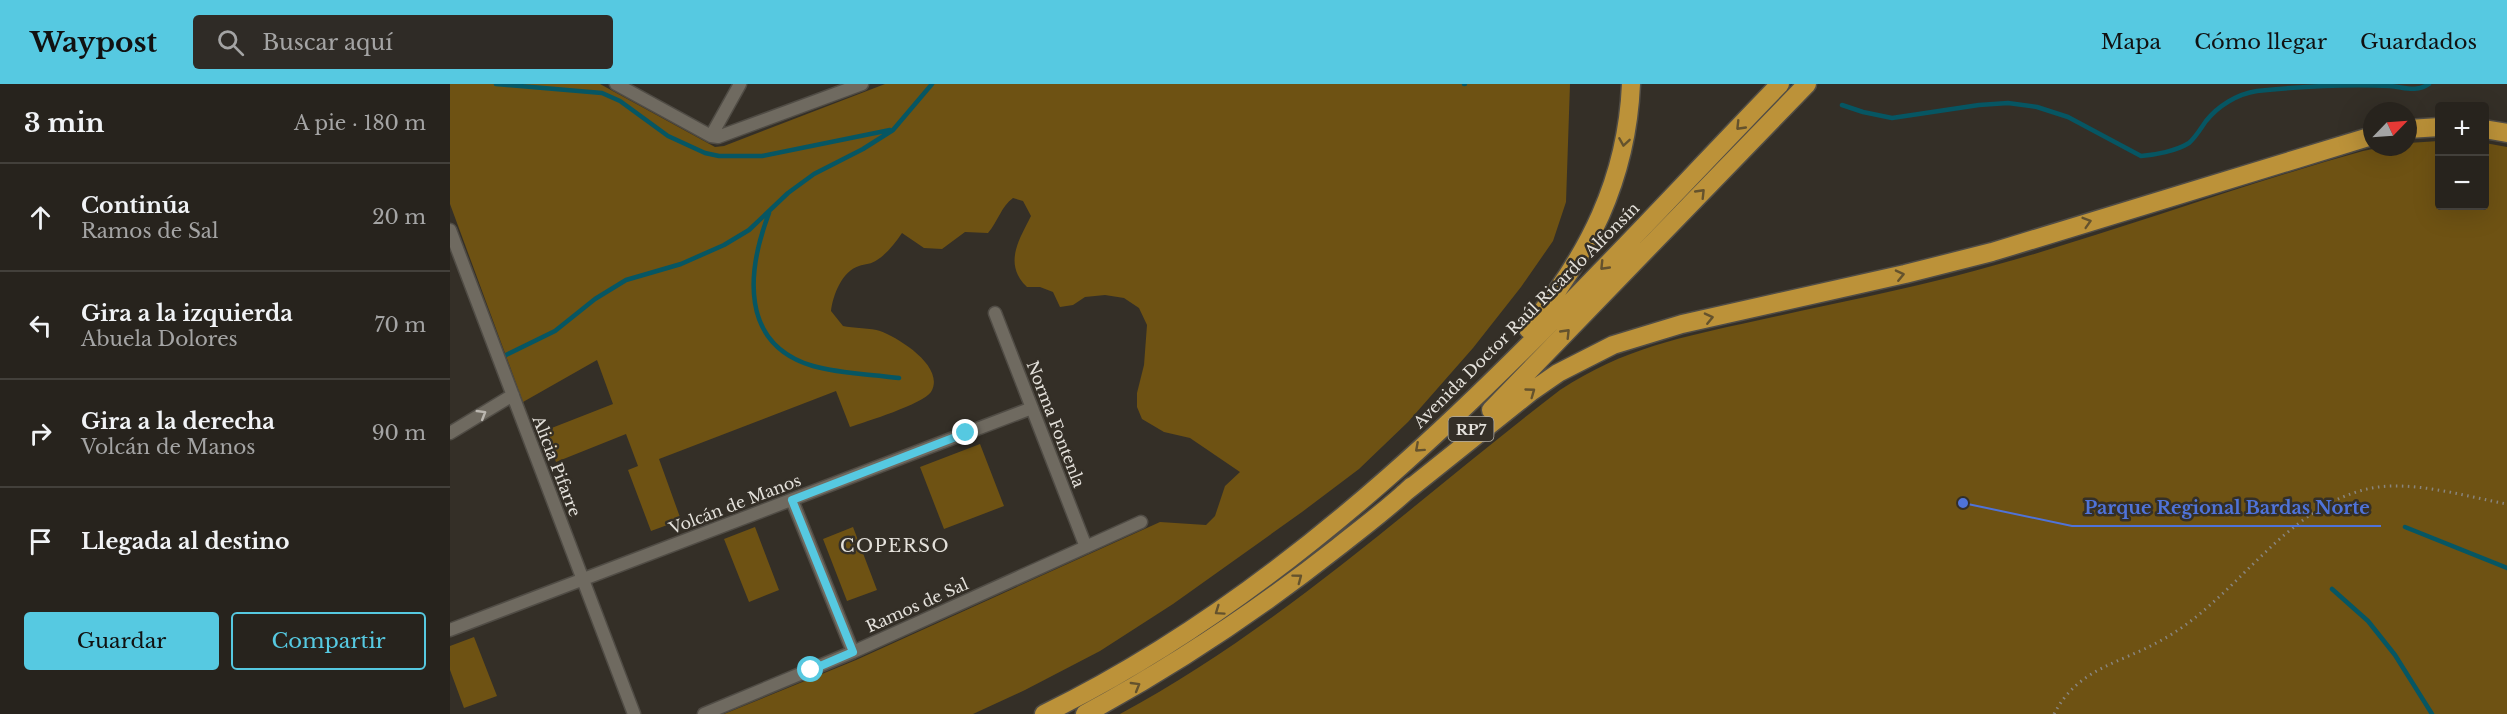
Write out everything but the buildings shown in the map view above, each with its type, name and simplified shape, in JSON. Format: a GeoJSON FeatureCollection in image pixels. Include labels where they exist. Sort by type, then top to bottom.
{"type":"FeatureCollection","features":[{"type":"Feature","properties":{"kind":"highway"},"geometry":{"type":"LineString","coordinates":[[1462,409],[1553,299],[1596,227],[1616,178],[1623,150],[1631,84]]}},
{"type":"Feature","properties":{"kind":"highway","name":"Avenida Doctor Raúl Ricardo Alfonsín"},"geometry":{"type":"LineString","coordinates":[[1044,714],[1140,663],[1251,588],[1359,502],[1462,409],[1535,337],[1780,84]]}},
{"type":"Feature","properties":{"kind":"highway","name":"RP7"},"geometry":{"type":"LineString","coordinates":[[1085,714],[1233,626],[1317,564],[1403,494],[1509,392],[1807,84]]}},
{"type":"Feature","properties":{"kind":"highway"},"geometry":{"type":"LineString","coordinates":[[2417,128],[2435,127]]}},
{"type":"Feature","properties":{"kind":"highway"},"geometry":{"type":"LineString","coordinates":[[2489,130],[2507,133]]}},
{"type":"Feature","properties":{"kind":"highway"},"geometry":{"type":"LineString","coordinates":[[1403,494],[1532,391],[1575,364],[1613,345],[1682,324],[1992,252],[2363,139]]}},
{"type":"Feature","properties":{"kind":"street"},"geometry":{"type":"LineString","coordinates":[[616,84],[718,138],[862,84]]}},
{"type":"Feature","properties":{"kind":"street"},"geometry":{"type":"LineString","coordinates":[[711,136],[740,84]]}},
{"type":"Feature","properties":{"kind":"street","name":"Alicia Pifarre"},"geometry":{"type":"LineString","coordinates":[[450,230],[453,249],[513,395],[634,714]]}},
{"type":"Feature","properties":{"kind":"street","name":"Norma Fontenla"},"geometry":{"type":"LineString","coordinates":[[995,313],[1086,547]]}},
{"type":"Feature","properties":{"kind":"street"},"geometry":{"type":"LineString","coordinates":[[450,433],[513,395]]}},
{"type":"Feature","properties":{"kind":"street","name":"Volcán de Manos"},"geometry":{"type":"LineString","coordinates":[[450,630],[1032,408]]}},
{"type":"Feature","properties":{"kind":"street"},"geometry":{"type":"LineString","coordinates":[[792,500],[853,652]]}},
{"type":"Feature","properties":{"kind":"street","name":"Ramos de Sal"},"geometry":{"type":"LineString","coordinates":[[704,714],[853,652],[1141,522]]}},
{"type":"Feature","properties":{"kind":"path"},"geometry":{"type":"LineString","coordinates":[[2054,714],[2063,697],[2087,677],[2111,663],[2159,642],[2197,618],[2284,536],[2331,501],[2366,489],[2402,486],[2507,504]]}},
{"type":"Feature","properties":{"kind":"shaded area"},"geometry":{"type":"Polygon","coordinates":[[[450,84],[600,84],[715,147],[724,146],[885,84],[1570,84],[1566,202],[1553,241],[1521,287],[1473,348],[1408,422],[1359,469],[1302,512],[1173,604],[1100,651],[973,714],[724,714],[856,660],[1160,522],[1206,525],[1215,516],[1225,486],[1240,472],[1190,438],[1164,432],[1142,419],[1137,407],[1137,393],[1144,365],[1147,325],[1139,308],[1124,298],[1105,295],[1085,297],[1073,305],[1060,307],[1053,292],[1040,287],[1027,287],[1016,270],[1015,261],[1018,243],[1031,216],[1023,201],[1013,198],[1005,206],[988,233],[965,232],[942,249],[924,248],[902,233],[881,257],[848,273],[836,291],[831,311],[843,326],[880,331],[908,347],[926,364],[932,373],[934,382],[931,392],[926,397],[906,407],[850,427],[836,391],[659,459],[681,520],[651,531],[628,470],[638,466],[626,434],[556,462],[544,431],[613,404],[597,360],[523,402],[450,204],[450,84]]]}},
{"type":"Feature","properties":{"kind":"shaded area"},"geometry":{"type":"Polygon","coordinates":[[[2435,141],[2435,210],[2489,210],[2489,144],[2507,147],[2507,714],[1120,714],[1179,680],[1292,603],[1560,390],[1607,364],[1678,339],[1905,288],[2006,262],[2363,151],[2363,156],[2417,156],[2417,142],[2435,141]]]}},
{"type":"Feature","properties":{"kind":"shaded area"},"geometry":{"type":"Polygon","coordinates":[[[980,444],[1004,506],[944,529],[920,467],[980,444]]]}},
{"type":"Feature","properties":{"kind":"shaded area"},"geometry":{"type":"Polygon","coordinates":[[[755,527],[779,590],[749,602],[724,539],[755,527]]]}},
{"type":"Feature","properties":{"kind":"shaded area"},"geometry":{"type":"Polygon","coordinates":[[[853,527],[877,590],[847,601],[823,539],[853,527]]]}},
{"type":"Feature","properties":{"kind":"shaded area"},"geometry":{"type":"Polygon","coordinates":[[[474,637],[497,696],[464,708],[450,670],[450,646],[474,637]]]}},
{"type":"Feature","properties":{"kind":"waterway"},"geometry":{"type":"LineString","coordinates":[[496,84],[602,93],[620,101],[668,136],[705,153],[719,156],[762,156],[890,130]]}},
{"type":"Feature","properties":{"kind":"waterway"},"geometry":{"type":"LineString","coordinates":[[506,355],[555,331],[595,299],[626,280],[681,264],[724,245],[749,230],[788,193],[814,174],[863,149],[893,130],[932,84]]}},
{"type":"Feature","properties":{"kind":"waterway"},"geometry":{"type":"LineString","coordinates":[[1842,105],[1892,118],[1979,105],[2008,103],[2037,107],[2068,117],[2141,156],[2165,152],[2189,143],[2216,110],[2235,98],[2257,91],[2341,86],[2390,86],[2415,89],[2429,84]]}},
{"type":"Feature","properties":{"kind":"waterway"},"geometry":{"type":"LineString","coordinates":[[769,213],[756,258],[754,281],[755,303],[761,323],[772,341],[789,355],[813,366],[899,378]]}},
{"type":"Feature","properties":{"kind":"waterway"},"geometry":{"type":"LineString","coordinates":[[2405,527],[2507,568]]}},
{"type":"Feature","properties":{"kind":"waterway"},"geometry":{"type":"LineString","coordinates":[[2332,589],[2368,621],[2395,655],[2432,714]]}},
{"type":"Feature","properties":{"kind":"place","name":"Parque Regional Bardas Norte"},"geometry":{"type":"Point","coordinates":[1963,503]}},
{"type":"Feature","properties":{"kind":"district","name":"COPERSO"},"geometry":{"type":"Point","coordinates":[895,546]}},
{"type":"Feature","properties":{"kind":"route"},"geometry":{"type":"LineString","coordinates":[[811,670],[853,652],[792,500],[966,433]]}}]}
